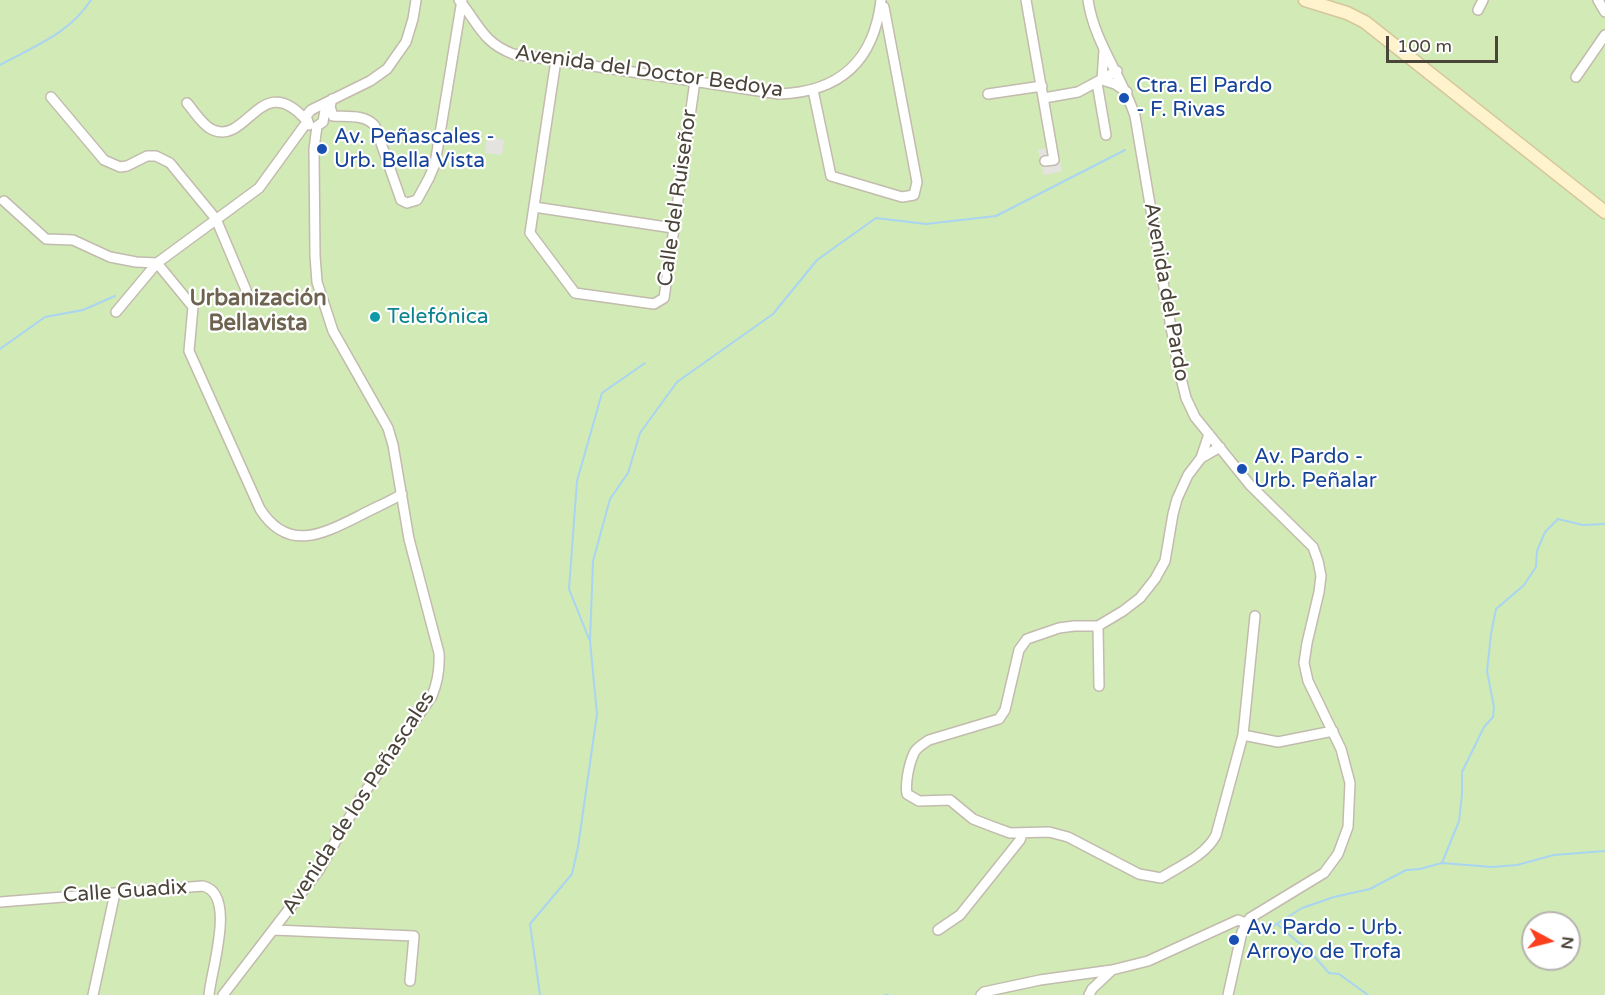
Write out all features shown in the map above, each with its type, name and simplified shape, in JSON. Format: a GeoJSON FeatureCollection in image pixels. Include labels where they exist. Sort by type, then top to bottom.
{"type":"FeatureCollection","features":[{"type":"Feature","properties":{"kind":"main road"},"geometry":{"type":"LineString","coordinates":[[1305,0],[1347,13],[1365,22],[1603,210]]}},
{"type":"Feature","properties":{"kind":"street","name":"Avenida del Doctor Bedoya"},"geometry":{"type":"LineString","coordinates":[[461,1],[482,34],[499,48],[513,54],[779,94],[813,90],[844,75],[872,41],[879,20],[882,0]]}},
{"type":"Feature","properties":{"kind":"street"},"geometry":{"type":"LineString","coordinates":[[813,90],[831,176],[834,179],[902,197],[914,195],[917,182],[882,0]]}},
{"type":"Feature","properties":{"kind":"street"},"geometry":{"type":"LineString","coordinates":[[1026,0],[1054,160],[1045,161]]}},
{"type":"Feature","properties":{"kind":"street","name":"Avenida del Pardo"},"geometry":{"type":"LineString","coordinates":[[1088,0],[1094,27],[1127,92],[1135,116],[1178,366],[1186,398],[1195,417],[1250,485],[1313,547],[1321,576],[1306,643],[1304,663],[1308,681],[1341,749],[1350,783],[1349,820],[1338,854],[1324,873],[1255,914],[1246,923]]}},
{"type":"Feature","properties":{"kind":"street"},"geometry":{"type":"LineString","coordinates":[[1478,10],[1483,0]]}},
{"type":"Feature","properties":{"kind":"street"},"geometry":{"type":"LineString","coordinates":[[1598,0],[1605,12]]}},
{"type":"Feature","properties":{"kind":"street"},"geometry":{"type":"LineString","coordinates":[[116,312],[157,263],[259,188],[311,119],[329,102],[370,81],[387,69],[406,42],[417,1]]}},
{"type":"Feature","properties":{"kind":"street"},"geometry":{"type":"LineString","coordinates":[[326,115],[370,120],[375,126],[401,200],[407,203],[417,200],[429,178],[437,156],[461,1]]}},
{"type":"Feature","properties":{"kind":"street"},"geometry":{"type":"LineString","coordinates":[[1576,77],[1605,35]]}},
{"type":"Feature","properties":{"kind":"street"},"geometry":{"type":"LineString","coordinates":[[872,41],[881,40],[891,46]]}},
{"type":"Feature","properties":{"kind":"street","name":"Avenida del Pardo"},"geometry":{"type":"LineString","coordinates":[[1104,50],[1099,81],[1106,135]]}},
{"type":"Feature","properties":{"kind":"street","name":"Calle del Ruiseñor"},"geometry":{"type":"LineString","coordinates":[[556,60],[530,233],[575,293],[654,304],[664,298],[695,81]]}},
{"type":"Feature","properties":{"kind":"street"},"geometry":{"type":"LineString","coordinates":[[1044,98],[1078,92],[1117,71]]}},
{"type":"Feature","properties":{"kind":"street"},"geometry":{"type":"LineString","coordinates":[[1099,81],[1127,92]]}},
{"type":"Feature","properties":{"kind":"street"},"geometry":{"type":"LineString","coordinates":[[988,94],[1042,86]]}},
{"type":"Feature","properties":{"kind":"street"},"geometry":{"type":"LineString","coordinates":[[51,97],[104,160],[120,167],[147,156],[162,158],[170,163],[216,219],[246,290]]}},
{"type":"Feature","properties":{"kind":"street"},"geometry":{"type":"LineString","coordinates":[[187,103],[208,128],[222,132],[238,127],[257,109],[272,103],[289,105],[311,119],[323,122],[330,107],[329,102]]}},
{"type":"Feature","properties":{"kind":"street","name":"Avenida de los Peñascales"},"geometry":{"type":"LineString","coordinates":[[223,995],[319,870],[360,799],[432,696],[440,669],[439,653],[409,539],[388,428],[333,331],[320,291],[315,256],[314,146],[311,119]]}},
{"type":"Feature","properties":{"kind":"street"},"geometry":{"type":"LineString","coordinates":[[4,201],[46,239],[73,240],[110,257],[157,263],[193,308],[189,351],[260,509],[274,526],[293,535],[313,536],[402,494]]}},
{"type":"Feature","properties":{"kind":"street"},"geometry":{"type":"LineString","coordinates":[[534,207],[673,228]]}},
{"type":"Feature","properties":{"kind":"street"},"geometry":{"type":"LineString","coordinates":[[1209,434],[1201,458],[1188,475],[1177,499],[1165,561],[1140,598],[1124,611],[1098,626],[1059,628],[1027,639],[1019,650],[1005,710],[999,719],[929,740],[920,745],[914,753],[906,787],[909,796],[922,801],[943,798],[950,800],[976,820],[1008,832],[1022,834],[1049,832],[1068,837],[1139,874],[1161,878],[1197,856],[1212,844],[1216,835],[1243,735],[1256,616]]}},
{"type":"Feature","properties":{"kind":"street"},"geometry":{"type":"LineString","coordinates":[[1201,458],[1220,447]]}},
{"type":"Feature","properties":{"kind":"street"},"geometry":{"type":"LineString","coordinates":[[1098,626],[1099,687]]}},
{"type":"Feature","properties":{"kind":"street"},"geometry":{"type":"LineString","coordinates":[[1243,735],[1278,742],[1333,731]]}},
{"type":"Feature","properties":{"kind":"street"},"geometry":{"type":"LineString","coordinates":[[938,930],[960,915],[1020,840],[1022,834]]}},
{"type":"Feature","properties":{"kind":"street","name":"Calle Guadix"},"geometry":{"type":"LineString","coordinates":[[0,902],[203,886],[211,888],[216,893],[222,914],[209,995]]}},
{"type":"Feature","properties":{"kind":"street"},"geometry":{"type":"LineString","coordinates":[[93,995],[115,893]]}},
{"type":"Feature","properties":{"kind":"street"},"geometry":{"type":"LineString","coordinates":[[981,995],[984,992],[1040,980],[1112,970],[1148,962],[1238,920],[1246,923],[1238,946],[1228,995]]}},
{"type":"Feature","properties":{"kind":"street"},"geometry":{"type":"LineString","coordinates":[[274,930],[414,936],[410,981]]}},
{"type":"Feature","properties":{"kind":"street"},"geometry":{"type":"LineString","coordinates":[[1089,995],[1092,989],[1112,970]]}},
{"type":"Feature","properties":{"kind":"green space"},"geometry":{"type":"Polygon","coordinates":[[[0,0],[1605,0],[1605,995],[0,995],[0,0]]]}},
{"type":"Feature","properties":{"kind":"shaded area"},"geometry":{"type":"Polygon","coordinates":[[[487,137],[504,140],[502,155],[485,153],[487,137]]]}},
{"type":"Feature","properties":{"kind":"shaded area"},"geometry":{"type":"Polygon","coordinates":[[[1057,146],[1062,171],[1044,175],[1038,150],[1057,146]]]}},
{"type":"Feature","properties":{"kind":"waterway"},"geometry":{"type":"LineString","coordinates":[[0,65],[62,30],[82,12],[91,0]]}},
{"type":"Feature","properties":{"kind":"waterway"},"geometry":{"type":"LineString","coordinates":[[540,995],[530,924],[572,874],[597,714],[590,641],[593,561],[610,499],[628,473],[640,433],[677,382],[773,314],[817,260],[876,218],[926,224],[996,216],[1125,150]]}},
{"type":"Feature","properties":{"kind":"waterway"},"geometry":{"type":"LineString","coordinates":[[0,349],[45,317],[83,310],[115,296]]}},
{"type":"Feature","properties":{"kind":"waterway"},"geometry":{"type":"LineString","coordinates":[[589,639],[569,589],[577,481],[602,393],[645,363]]}},
{"type":"Feature","properties":{"kind":"waterway"},"geometry":{"type":"LineString","coordinates":[[1442,863],[1459,821],[1462,772],[1484,727],[1493,717],[1494,707],[1487,671],[1496,609],[1524,585],[1536,567],[1537,551],[1545,532],[1558,519],[1583,525],[1605,524]]}},
{"type":"Feature","properties":{"kind":"waterway"},"geometry":{"type":"LineString","coordinates":[[1262,933],[1302,908],[1334,897],[1370,889],[1406,870],[1442,863],[1492,867],[1517,865],[1554,855],[1605,851]]}},
{"type":"Feature","properties":{"kind":"waterway"},"geometry":{"type":"LineString","coordinates":[[1277,924],[1313,955],[1329,973],[1339,974],[1368,995]]}},
{"type":"Feature","properties":{"kind":"place","name":"Ctra. El Pardo - F. Rivas"},"geometry":{"type":"Point","coordinates":[1124,98]}},
{"type":"Feature","properties":{"kind":"place","name":"Av. Peñascales - Urb. Bella Vista"},"geometry":{"type":"Point","coordinates":[322,149]}},
{"type":"Feature","properties":{"kind":"place","name":"Telefónica"},"geometry":{"type":"Point","coordinates":[375,317]}},
{"type":"Feature","properties":{"kind":"place","name":"Av. Pardo - Urb. Peñalar"},"geometry":{"type":"Point","coordinates":[1242,469]}},
{"type":"Feature","properties":{"kind":"place","name":"Av. Pardo - Urb. Arroyo de Trofa"},"geometry":{"type":"Point","coordinates":[1234,940]}},
{"type":"Feature","properties":{"kind":"district","name":"Urbanización Bellavista"},"geometry":{"type":"Point","coordinates":[258,312]}}]}
